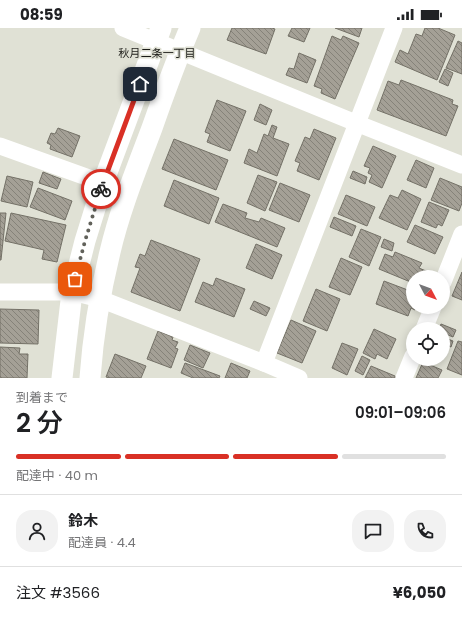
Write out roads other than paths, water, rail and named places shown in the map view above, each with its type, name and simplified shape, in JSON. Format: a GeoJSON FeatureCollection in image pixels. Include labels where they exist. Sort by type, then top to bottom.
{"type":"FeatureCollection","features":[{"type":"Feature","properties":{"kind":"street"},"geometry":{"type":"LineString","coordinates":[[123,28],[158,35],[180,51],[462,165]]}},
{"type":"Feature","properties":{"kind":"street"},"geometry":{"type":"LineString","coordinates":[[90,378],[92,348],[110,251],[129,189],[180,51],[190,28]]}},
{"type":"Feature","properties":{"kind":"street"},"geometry":{"type":"LineString","coordinates":[[264,363],[394,28]]}},
{"type":"Feature","properties":{"kind":"street"},"geometry":{"type":"LineString","coordinates":[[62,378],[72,292],[85,241],[103,183],[158,35]]}},
{"type":"Feature","properties":{"kind":"street"},"geometry":{"type":"LineString","coordinates":[[0,146],[103,183]]}},
{"type":"Feature","properties":{"kind":"street"},"geometry":{"type":"LineString","coordinates":[[448,270],[462,234]]}},
{"type":"Feature","properties":{"kind":"street"},"geometry":{"type":"LineString","coordinates":[[0,292],[72,292],[100,299],[264,363],[290,376]]}},
{"type":"Feature","properties":{"kind":"street"},"geometry":{"type":"LineString","coordinates":[[404,378],[409,366]]}},
{"type":"Feature","properties":{"kind":"district","name":"秋月二条一丁目"},"geometry":{"type":"Point","coordinates":[157,53]}}]}
